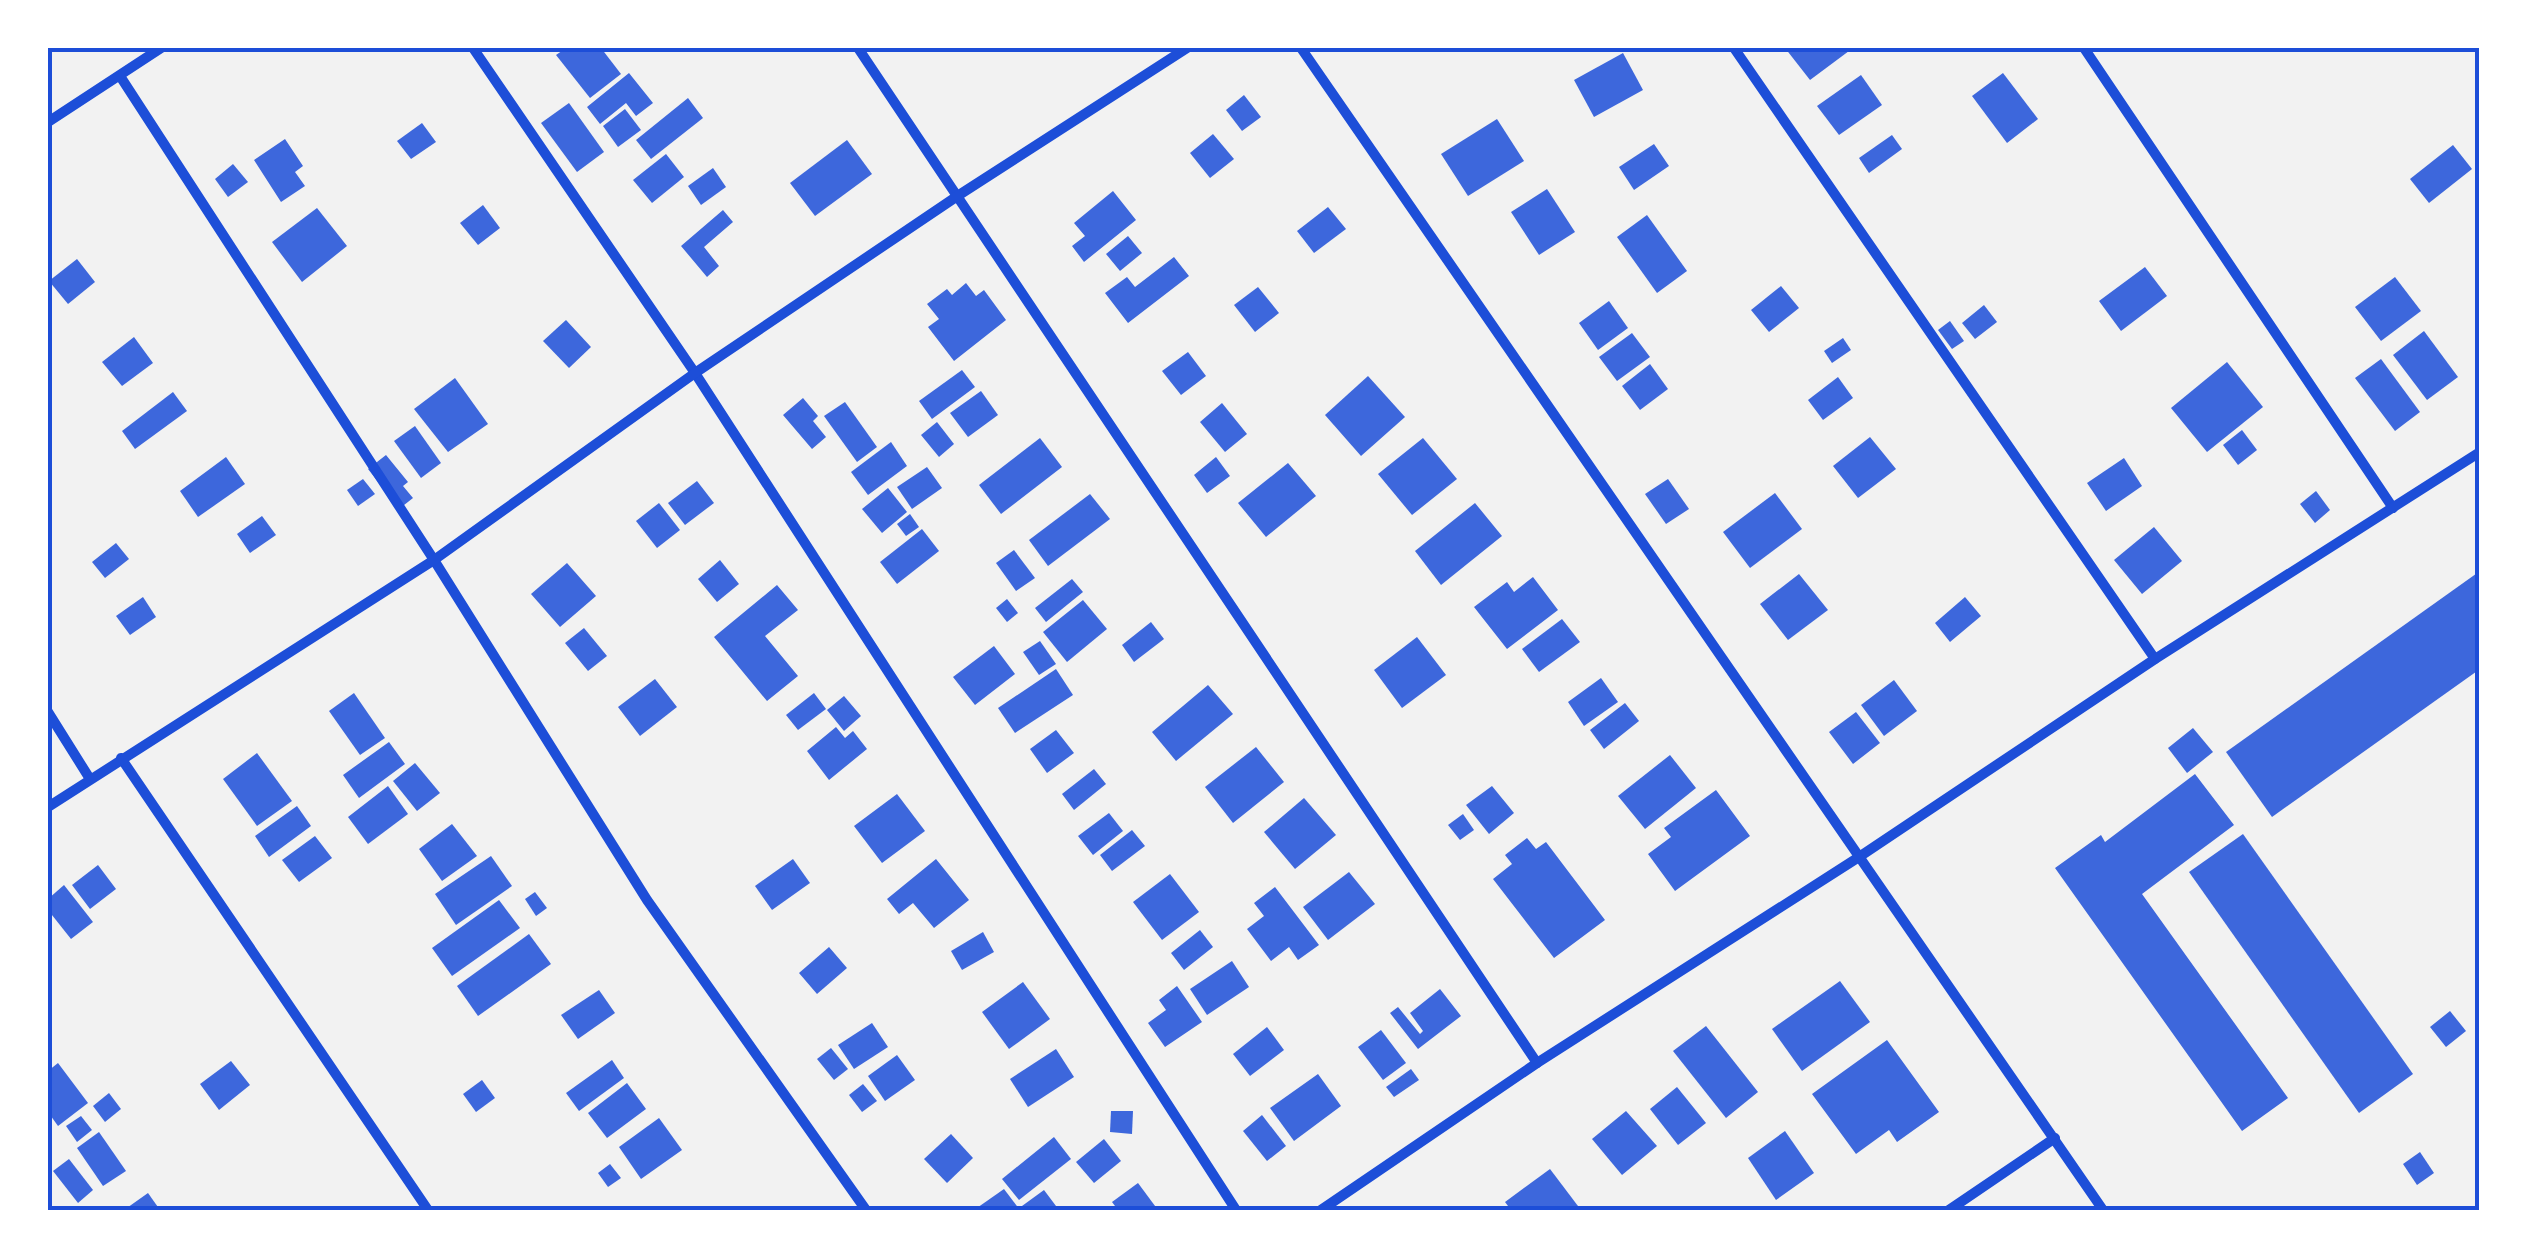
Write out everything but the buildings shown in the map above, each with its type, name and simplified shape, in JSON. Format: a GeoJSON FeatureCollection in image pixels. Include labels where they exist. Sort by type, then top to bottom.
{"type":"FeatureCollection","features":[{"type":"Feature","properties":{"kind":"street"},"geometry":{"type":"LineString","coordinates":[[48,122],[161,48]]}},
{"type":"Feature","properties":{"kind":"street"},"geometry":{"type":"LineString","coordinates":[[473,48],[694,373],[1236,1210]]}},
{"type":"Feature","properties":{"kind":"street"},"geometry":{"type":"LineString","coordinates":[[858,48],[1537,1063]]}},
{"type":"Feature","properties":{"kind":"street"},"geometry":{"type":"LineString","coordinates":[[48,807],[434,560],[694,373],[1187,48]]}},
{"type":"Feature","properties":{"kind":"street"},"geometry":{"type":"LineString","coordinates":[[1301,48],[2103,1210]]}},
{"type":"Feature","properties":{"kind":"street"},"geometry":{"type":"LineString","coordinates":[[1734,48],[2154,660]]}},
{"type":"Feature","properties":{"kind":"street"},"geometry":{"type":"LineString","coordinates":[[2084,48],[2393,508]]}},
{"type":"Feature","properties":{"kind":"street"},"geometry":{"type":"LineString","coordinates":[[120,76],[434,560],[647,900],[866,1210]]}},
{"type":"Feature","properties":{"kind":"street"},"geometry":{"type":"LineString","coordinates":[[1320,1210],[1537,1063],[2480,452]]}},
{"type":"Feature","properties":{"kind":"street"},"geometry":{"type":"LineString","coordinates":[[48,712],[90,779]]}},
{"type":"Feature","properties":{"kind":"street"},"geometry":{"type":"LineString","coordinates":[[122,758],[428,1210]]}},
{"type":"Feature","properties":{"kind":"street"},"geometry":{"type":"LineString","coordinates":[[1950,1210],[2056,1138]]}}]}
